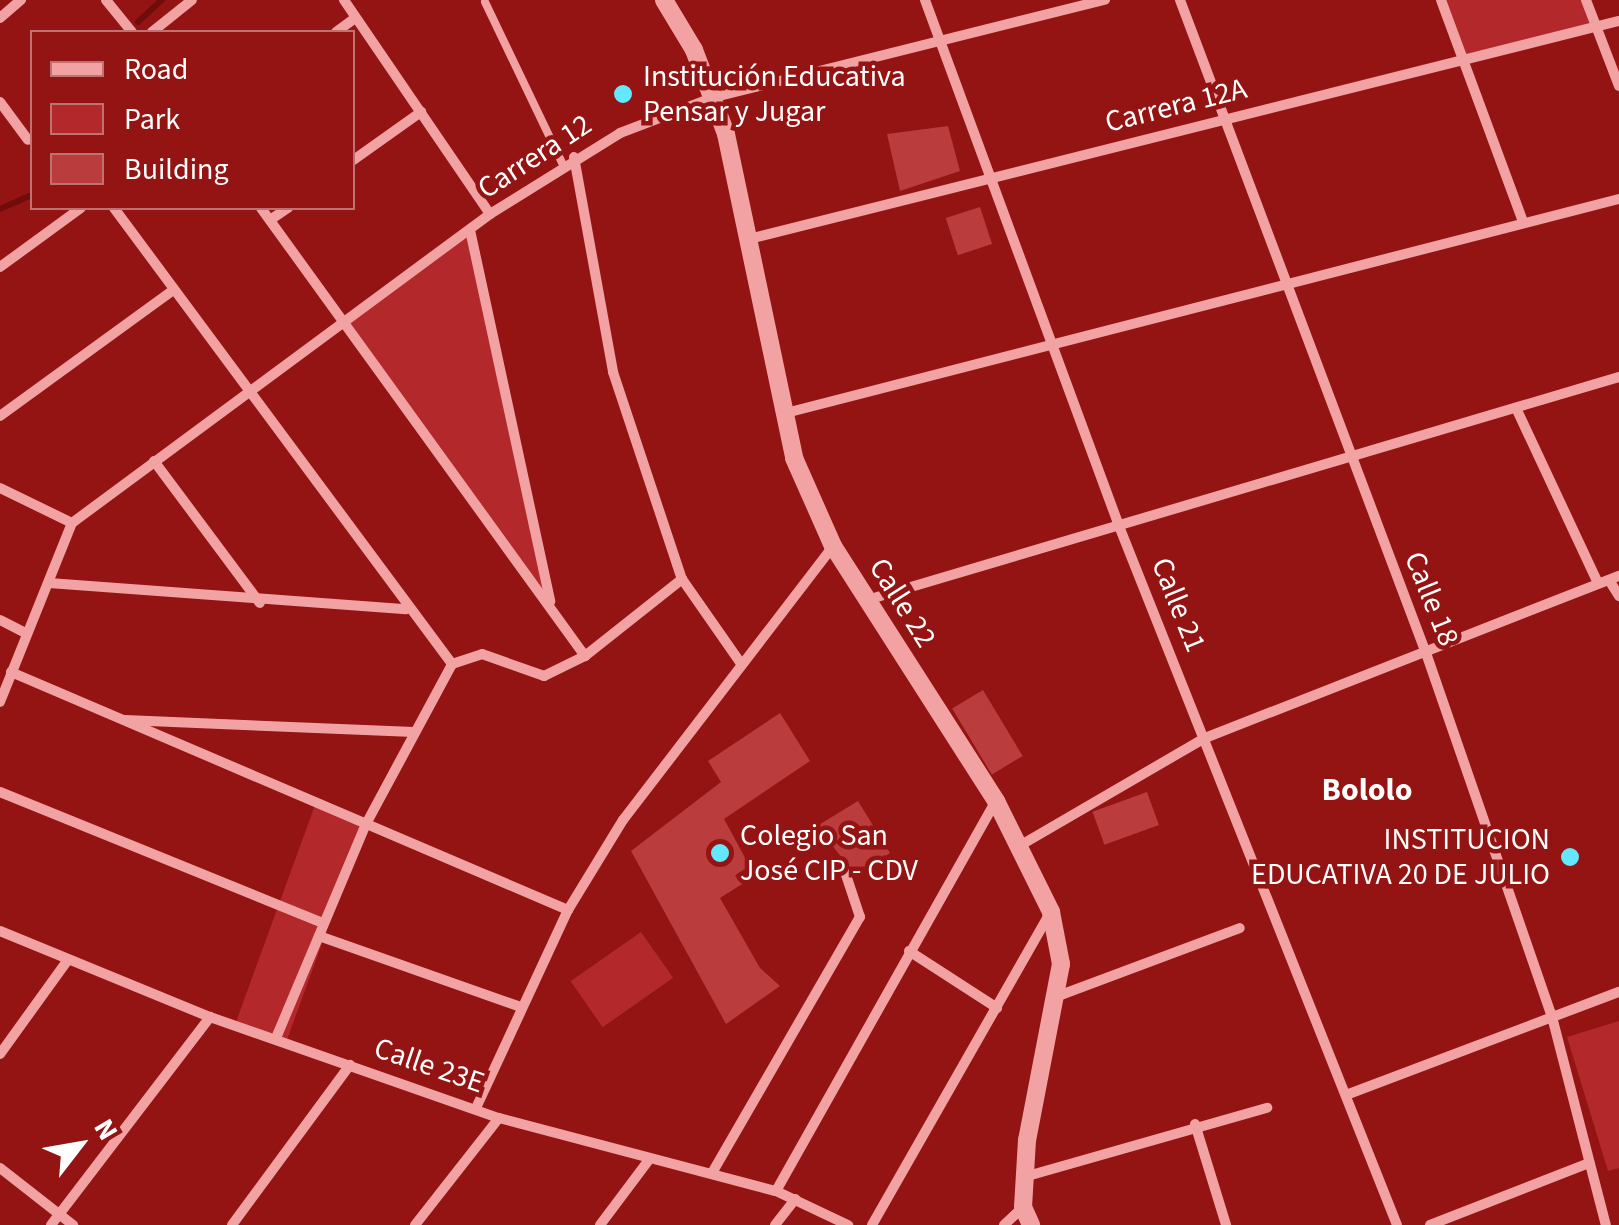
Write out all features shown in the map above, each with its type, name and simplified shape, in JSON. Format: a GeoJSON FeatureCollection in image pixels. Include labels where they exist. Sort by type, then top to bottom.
{"type":"FeatureCollection","features":[{"type":"Feature","properties":{"kind":"street"},"geometry":{"type":"LineString","coordinates":[[0,18],[22,0]]}},
{"type":"Feature","properties":{"kind":"street"},"geometry":{"type":"LineString","coordinates":[[106,0],[130,30]]}},
{"type":"Feature","properties":{"kind":"street"},"geometry":{"type":"LineString","coordinates":[[154,30],[192,0]]}},
{"type":"Feature","properties":{"kind":"street"},"geometry":{"type":"LineString","coordinates":[[344,0],[490,214]]}},
{"type":"Feature","properties":{"kind":"street","name":"Calle 22"},"geometry":{"type":"LineString","coordinates":[[664,0],[715,97],[779,416],[833,546],[996,800],[1051,912],[1058,996],[1024,1177],[1023,1207],[1031,1225]]}},
{"type":"Feature","properties":{"kind":"street","name":"Calle 21"},"geometry":{"type":"LineString","coordinates":[[925,0],[987,179],[1053,344],[1118,526],[1206,738],[1397,1225]]}},
{"type":"Feature","properties":{"kind":"street","name":"Carrera 12"},"geometry":{"type":"LineString","coordinates":[[72,522],[490,214],[574,157],[715,97],[1105,0]]}},
{"type":"Feature","properties":{"kind":"street","name":"Calle 18"},"geometry":{"type":"LineString","coordinates":[[1180,0],[1281,285],[1426,652],[1551,1013],[1606,1225]]}},
{"type":"Feature","properties":{"kind":"street"},"geometry":{"type":"LineString","coordinates":[[1442,0],[1524,222]]}},
{"type":"Feature","properties":{"kind":"street"},"geometry":{"type":"LineString","coordinates":[[1586,0],[1619,86]]}},
{"type":"Feature","properties":{"kind":"street"},"geometry":{"type":"LineString","coordinates":[[339,30],[355,18]]}},
{"type":"Feature","properties":{"kind":"street","name":"Carrera 12A"},"geometry":{"type":"LineString","coordinates":[[744,240],[1619,21]]}},
{"type":"Feature","properties":{"kind":"street"},"geometry":{"type":"LineString","coordinates":[[0,102],[28,140]]}},
{"type":"Feature","properties":{"kind":"street"},"geometry":{"type":"LineString","coordinates":[[355,159],[421,112]]}},
{"type":"Feature","properties":{"kind":"street"},"geometry":{"type":"LineString","coordinates":[[574,157],[614,372],[682,579],[740,662]]}},
{"type":"Feature","properties":{"kind":"street"},"geometry":{"type":"LineString","coordinates":[[779,416],[1619,198]]}},
{"type":"Feature","properties":{"kind":"street"},"geometry":{"type":"LineString","coordinates":[[0,266],[77,210]]}},
{"type":"Feature","properties":{"kind":"street"},"geometry":{"type":"LineString","coordinates":[[115,210],[406,609],[452,664]]}},
{"type":"Feature","properties":{"kind":"street"},"geometry":{"type":"LineString","coordinates":[[262,210],[586,656]]}},
{"type":"Feature","properties":{"kind":"street"},"geometry":{"type":"LineString","coordinates":[[270,220],[285,210]]}},
{"type":"Feature","properties":{"kind":"street"},"geometry":{"type":"LineString","coordinates":[[470,230],[552,607]]}},
{"type":"Feature","properties":{"kind":"street"},"geometry":{"type":"LineString","coordinates":[[0,416],[172,291]]}},
{"type":"Feature","properties":{"kind":"street"},"geometry":{"type":"LineString","coordinates":[[866,600],[1619,377]]}},
{"type":"Feature","properties":{"kind":"street"},"geometry":{"type":"LineString","coordinates":[[1516,408],[1619,596]]}},
{"type":"Feature","properties":{"kind":"street"},"geometry":{"type":"LineString","coordinates":[[154,461],[260,603]]}},
{"type":"Feature","properties":{"kind":"street"},"geometry":{"type":"LineString","coordinates":[[0,488],[72,522],[49,583],[24,632],[0,702]]}},
{"type":"Feature","properties":{"kind":"street"},"geometry":{"type":"LineString","coordinates":[[476,1108],[568,910],[740,662],[833,546]]}},
{"type":"Feature","properties":{"kind":"street"},"geometry":{"type":"LineString","coordinates":[[276,1038],[366,824],[452,664],[482,654],[544,676],[586,656],[682,579]]}},
{"type":"Feature","properties":{"kind":"street"},"geometry":{"type":"LineString","coordinates":[[1020,845],[1206,738],[1608,580]]}},
{"type":"Feature","properties":{"kind":"street"},"geometry":{"type":"LineString","coordinates":[[49,583],[260,603],[406,609]]}},
{"type":"Feature","properties":{"kind":"street"},"geometry":{"type":"LineString","coordinates":[[0,620],[24,632]]}},
{"type":"Feature","properties":{"kind":"street"},"geometry":{"type":"LineString","coordinates":[[11,672],[568,910]]}},
{"type":"Feature","properties":{"kind":"street"},"geometry":{"type":"LineString","coordinates":[[120,720],[414,732]]}},
{"type":"Feature","properties":{"kind":"street"},"geometry":{"type":"LineString","coordinates":[[0,792],[322,924]]}},
{"type":"Feature","properties":{"kind":"street"},"geometry":{"type":"LineString","coordinates":[[776,1191],[996,800]]}},
{"type":"Feature","properties":{"kind":"street"},"geometry":{"type":"LineString","coordinates":[[712,1174],[860,917],[845,872]]}},
{"type":"Feature","properties":{"kind":"street"},"geometry":{"type":"LineString","coordinates":[[872,1225],[1051,912]]}},
{"type":"Feature","properties":{"kind":"street"},"geometry":{"type":"LineString","coordinates":[[1058,996],[1240,928]]}},
{"type":"Feature","properties":{"kind":"street","name":"Calle 23E"},"geometry":{"type":"LineString","coordinates":[[0,931],[210,1017],[499,1118],[648,1161],[776,1191],[848,1225]]}},
{"type":"Feature","properties":{"kind":"street"},"geometry":{"type":"LineString","coordinates":[[319,936],[521,1007]]}},
{"type":"Feature","properties":{"kind":"street"},"geometry":{"type":"LineString","coordinates":[[910,950],[997,1008]]}},
{"type":"Feature","properties":{"kind":"street"},"geometry":{"type":"LineString","coordinates":[[0,1054],[67,961]]}},
{"type":"Feature","properties":{"kind":"street"},"geometry":{"type":"LineString","coordinates":[[1346,1095],[1551,1013],[1619,992]]}},
{"type":"Feature","properties":{"kind":"street"},"geometry":{"type":"LineString","coordinates":[[55,1220],[210,1017]]}},
{"type":"Feature","properties":{"kind":"street"},"geometry":{"type":"LineString","coordinates":[[232,1225],[350,1065]]}},
{"type":"Feature","properties":{"kind":"street"},"geometry":{"type":"LineString","coordinates":[[1024,1177],[1195,1124],[1268,1108]]}},
{"type":"Feature","properties":{"kind":"street"},"geometry":{"type":"LineString","coordinates":[[416,1225],[499,1118]]}},
{"type":"Feature","properties":{"kind":"street"},"geometry":{"type":"LineString","coordinates":[[1195,1124],[1226,1225]]}},
{"type":"Feature","properties":{"kind":"street"},"geometry":{"type":"LineString","coordinates":[[600,1225],[648,1161]]}},
{"type":"Feature","properties":{"kind":"street"},"geometry":{"type":"LineString","coordinates":[[1430,1225],[1589,1164]]}},
{"type":"Feature","properties":{"kind":"street"},"geometry":{"type":"LineString","coordinates":[[0,1168],[55,1220],[73,1225]]}},
{"type":"Feature","properties":{"kind":"street"},"geometry":{"type":"LineString","coordinates":[[776,1225],[795,1198]]}},
{"type":"Feature","properties":{"kind":"street"},"geometry":{"type":"LineString","coordinates":[[1004,1225],[1023,1207]]}},
{"type":"Feature","properties":{"kind":"lane"},"geometry":{"type":"LineString","coordinates":[[485,2],[563,165]]}},
{"type":"Feature","properties":{"kind":"green space"},"geometry":{"type":"Polygon","coordinates":[[[1441,0],[1586,0],[1596,27],[1463,60],[1441,0]]]}},
{"type":"Feature","properties":{"kind":"green space"},"geometry":{"type":"Polygon","coordinates":[[[470,230],[552,607],[344,321],[470,230]]]}},
{"type":"Feature","properties":{"kind":"green space"},"geometry":{"type":"Polygon","coordinates":[[[315,805],[366,823],[286,1042],[235,1024],[315,805]]]}},
{"type":"Feature","properties":{"kind":"green space"},"geometry":{"type":"Polygon","coordinates":[[[641,932],[673,978],[603,1027],[571,981],[641,932]]]}},
{"type":"Feature","properties":{"kind":"green space"},"geometry":{"type":"Polygon","coordinates":[[[1619,1021],[1619,1168],[1608,1171],[1567,1037],[1619,1021]]]}},
{"type":"Feature","properties":{"kind":"building"},"geometry":{"type":"Polygon","coordinates":[[[948,126],[960,171],[900,191],[887,134],[948,126]]]}},
{"type":"Feature","properties":{"kind":"building"},"geometry":{"type":"Polygon","coordinates":[[[980,207],[992,244],[958,255],[946,218],[980,207]]]}},
{"type":"Feature","properties":{"kind":"building"},"geometry":{"type":"Polygon","coordinates":[[[983,690],[1023,756],[992,775],[952,709],[983,690]]]}},
{"type":"Feature","properties":{"kind":"building"},"geometry":{"type":"Polygon","coordinates":[[[780,713],[810,761],[724,819],[755,876],[720,898],[760,968],[780,986],[726,1024],[631,851],[721,782],[708,761],[780,713]]]}},
{"type":"Feature","properties":{"kind":"building"},"geometry":{"type":"Polygon","coordinates":[[[1147,792],[1159,825],[1104,845],[1092,812],[1147,792]]]}},
{"type":"Feature","properties":{"kind":"building"},"geometry":{"type":"Polygon","coordinates":[[[858,801],[890,853],[856,876],[817,826],[858,801]]]}},
{"type":"Feature","properties":{"kind":"waterway"},"geometry":{"type":"LineString","coordinates":[[138,22],[162,0]]}},
{"type":"Feature","properties":{"kind":"waterway"},"geometry":{"type":"LineString","coordinates":[[0,209],[30,196]]}},
{"type":"Feature","properties":{"kind":"place","name":"Institución Educativa Pensar y Jugar"},"geometry":{"type":"Point","coordinates":[623,94]}},
{"type":"Feature","properties":{"kind":"place","name":"Colegio San José CIP - CDV"},"geometry":{"type":"Point","coordinates":[720,853]}},
{"type":"Feature","properties":{"kind":"place","name":"INSTITUCION EDUCATIVA 20 DE JULIO"},"geometry":{"type":"Point","coordinates":[1570,857]}},
{"type":"Feature","properties":{"kind":"district","name":"Bololo"},"geometry":{"type":"Point","coordinates":[1367,790]}}]}
